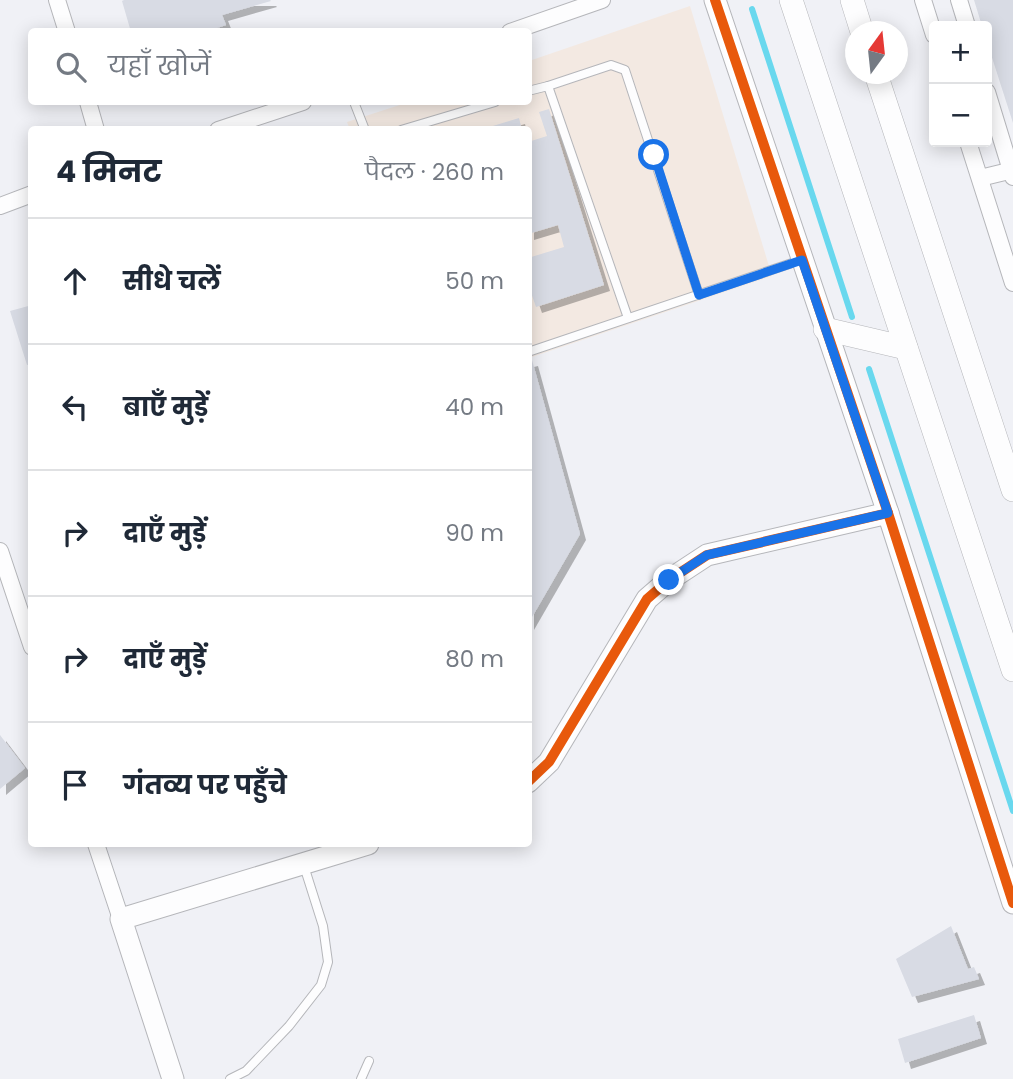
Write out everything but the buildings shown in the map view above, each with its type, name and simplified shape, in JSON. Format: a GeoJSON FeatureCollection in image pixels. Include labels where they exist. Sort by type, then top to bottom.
{"type":"FeatureCollection","features":[{"type":"Feature","properties":{"kind":"main road"},"geometry":{"type":"LineString","coordinates":[[791,0],[1013,670]]}},
{"type":"Feature","properties":{"kind":"main road"},"geometry":{"type":"LineString","coordinates":[[852,0],[859,21]]}},
{"type":"Feature","properties":{"kind":"main road"},"geometry":{"type":"LineString","coordinates":[[879,84],[1013,490]]}},
{"type":"Feature","properties":{"kind":"main road"},"geometry":{"type":"LineString","coordinates":[[825,330],[906,348]]}},
{"type":"Feature","properties":{"kind":"street"},"geometry":{"type":"LineString","coordinates":[[57,0],[66,28]]}},
{"type":"Feature","properties":{"kind":"street"},"geometry":{"type":"LineString","coordinates":[[522,28],[602,0]]}},
{"type":"Feature","properties":{"kind":"street"},"geometry":{"type":"LineString","coordinates":[[715,0],[888,513],[1013,903]]}},
{"type":"Feature","properties":{"kind":"street"},"geometry":{"type":"LineString","coordinates":[[923,0],[930,21]]}},
{"type":"Feature","properties":{"kind":"street"},"geometry":{"type":"LineString","coordinates":[[958,0],[965,21]]}},
{"type":"Feature","properties":{"kind":"street"},"geometry":{"type":"LineString","coordinates":[[89,105],[95,126]]}},
{"type":"Feature","properties":{"kind":"street"},"geometry":{"type":"LineString","coordinates":[[230,126],[294,105]]}},
{"type":"Feature","properties":{"kind":"street"},"geometry":{"type":"LineString","coordinates":[[979,178],[1012,172],[992,108]]}},
{"type":"Feature","properties":{"kind":"street"},"geometry":{"type":"LineString","coordinates":[[970,147],[1013,284]]}},
{"type":"Feature","properties":{"kind":"street"},"geometry":{"type":"LineString","coordinates":[[0,206],[28,196]]}},
{"type":"Feature","properties":{"kind":"street"},"geometry":{"type":"LineString","coordinates":[[532,778],[550,762],[647,599],[669,580],[707,555],[888,513]]}},
{"type":"Feature","properties":{"kind":"street"},"geometry":{"type":"LineString","coordinates":[[0,551],[28,635]]}},
{"type":"Feature","properties":{"kind":"street"},"geometry":{"type":"LineString","coordinates":[[97,847],[173,1079]]}},
{"type":"Feature","properties":{"kind":"street"},"geometry":{"type":"LineString","coordinates":[[121,919],[358,847]]}},
{"type":"Feature","properties":{"kind":"lane"},"geometry":{"type":"LineString","coordinates":[[532,91],[611,65],[625,70],[699,295]]}},
{"type":"Feature","properties":{"kind":"lane"},"geometry":{"type":"LineString","coordinates":[[548,86],[628,318]]}},
{"type":"Feature","properties":{"kind":"lane"},"geometry":{"type":"LineString","coordinates":[[355,105],[363,126]]}},
{"type":"Feature","properties":{"kind":"lane"},"geometry":{"type":"LineString","coordinates":[[414,126],[485,105]]}},
{"type":"Feature","properties":{"kind":"lane"},"geometry":{"type":"LineString","coordinates":[[532,351],[802,260]]}},
{"type":"Feature","properties":{"kind":"lane"},"geometry":{"type":"LineString","coordinates":[[230,1079],[246,1071],[289,1026],[321,985],[328,962],[323,926],[303,863]]}},
{"type":"Feature","properties":{"kind":"lane"},"geometry":{"type":"LineString","coordinates":[[361,1079],[369,1061]]}},
{"type":"Feature","properties":{"kind":"shaded area"},"geometry":{"type":"Polygon","coordinates":[[[690,6],[772,276],[532,357],[532,126],[348,126],[347,122],[400,105],[532,105],[532,60],[690,6]]]}},
{"type":"Feature","properties":{"kind":"waterway"},"geometry":{"type":"LineString","coordinates":[[752,9],[852,317]]}},
{"type":"Feature","properties":{"kind":"waterway"},"geometry":{"type":"LineString","coordinates":[[869,369],[1013,811]]}},
{"type":"Feature","properties":{"kind":"cycle path"},"geometry":{"type":"LineString","coordinates":[[715,0],[888,513],[1013,903]]}},
{"type":"Feature","properties":{"kind":"cycle path"},"geometry":{"type":"LineString","coordinates":[[532,778],[549,762],[647,599],[669,580],[707,555],[888,513]]}},
{"type":"Feature","properties":{"kind":"route"},"geometry":{"type":"LineString","coordinates":[[654,155],[699,295],[802,260],[888,513],[707,555],[669,580]]}}]}
